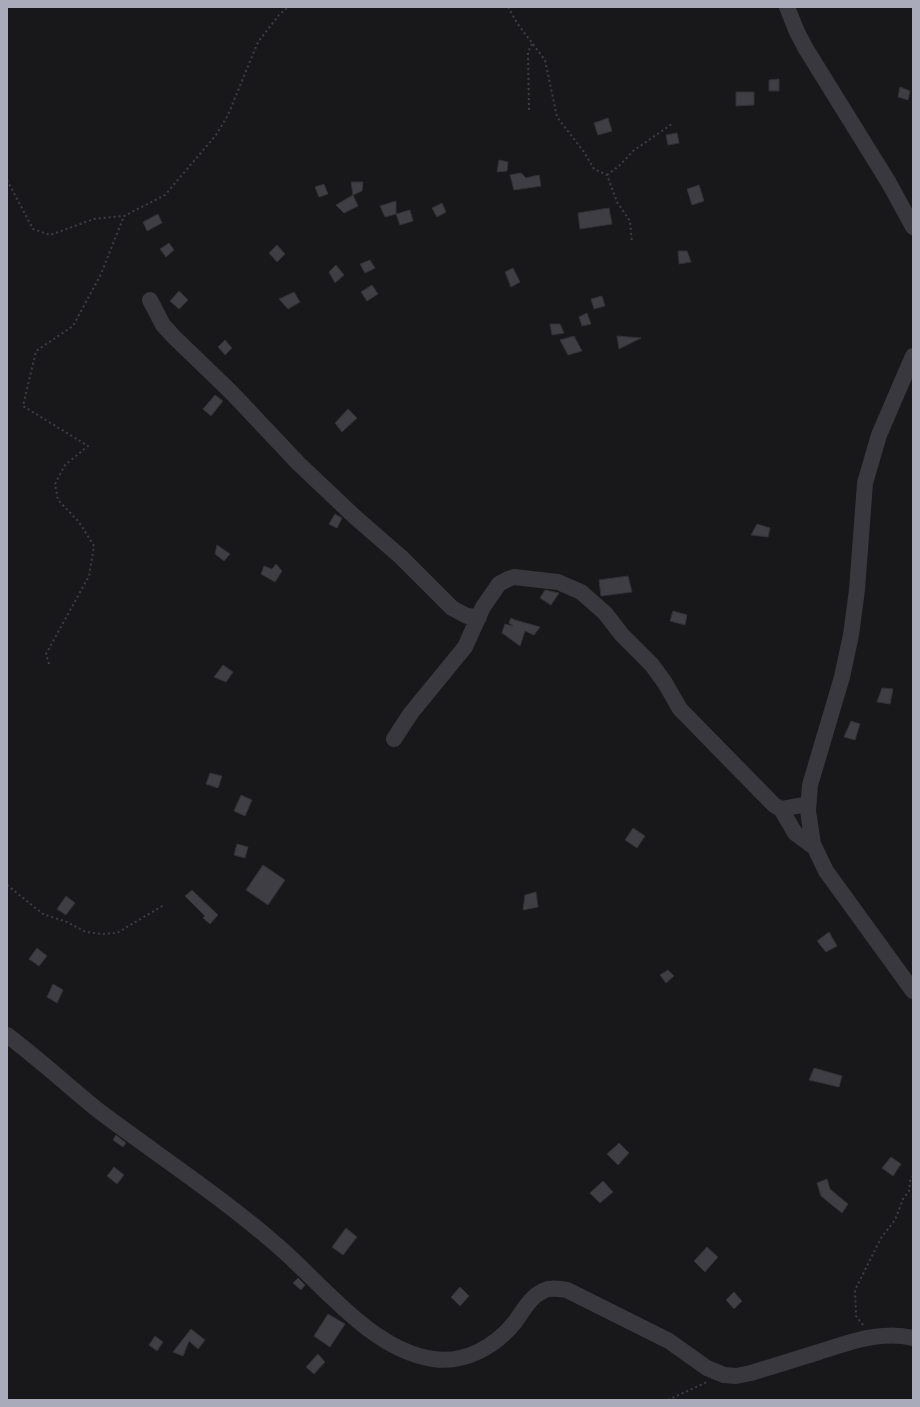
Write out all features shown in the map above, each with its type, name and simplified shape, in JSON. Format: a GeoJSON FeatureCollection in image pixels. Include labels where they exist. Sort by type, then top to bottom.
{"type":"FeatureCollection","features":[{"type":"Feature","properties":{"kind":"street"},"geometry":{"type":"LineString","coordinates":[[787,7],[796,32],[889,183],[913,227]]}},
{"type":"Feature","properties":{"kind":"street"},"geometry":{"type":"LineString","coordinates":[[150,300],[163,325],[174,337],[231,392],[300,464],[355,517],[401,557],[452,608],[467,616],[479,617]]}},
{"type":"Feature","properties":{"kind":"street"},"geometry":{"type":"LineString","coordinates":[[912,360],[879,435],[865,483],[857,590],[851,635],[842,677],[810,785],[808,804],[810,830],[814,847],[834,883],[913,991]]}},
{"type":"Feature","properties":{"kind":"street"},"geometry":{"type":"LineString","coordinates":[[394,739],[423,699],[465,647],[479,617],[495,589],[508,579],[523,577],[558,582],[580,592],[605,613],[622,635],[652,665],[666,683],[680,709],[727,756],[757,789],[774,805],[781,809],[798,837],[814,847]]}},
{"type":"Feature","properties":{"kind":"street"},"geometry":{"type":"LineString","coordinates":[[781,809],[808,804]]}},
{"type":"Feature","properties":{"kind":"street"},"geometry":{"type":"LineString","coordinates":[[7,1035],[99,1110],[208,1190],[279,1246],[365,1326],[385,1341],[419,1357],[445,1361],[462,1358],[479,1351],[500,1337],[514,1323],[534,1296],[548,1289],[554,1288],[567,1290],[669,1342],[707,1368],[724,1375],[736,1376],[751,1373],[862,1339],[887,1335],[902,1335],[913,1338]]}},
{"type":"Feature","properties":{"kind":"path"},"geometry":{"type":"LineString","coordinates":[[7,180],[33,228],[50,235],[94,219],[124,216],[164,195],[216,136],[228,115],[258,42],[276,19],[288,7]]}},
{"type":"Feature","properties":{"kind":"path"},"geometry":{"type":"LineString","coordinates":[[508,7],[532,44],[545,60],[557,117],[584,152],[594,169],[607,175],[617,202],[630,221],[632,243]]}},
{"type":"Feature","properties":{"kind":"path"},"geometry":{"type":"LineString","coordinates":[[529,110],[528,52],[532,44]]}},
{"type":"Feature","properties":{"kind":"path"},"geometry":{"type":"LineString","coordinates":[[607,175],[620,165],[633,151],[672,124]]}},
{"type":"Feature","properties":{"kind":"path"},"geometry":{"type":"LineString","coordinates":[[49,664],[46,654],[89,576],[94,546],[79,522],[58,500],[55,484],[66,465],[88,446],[23,406],[36,351],[72,326],[100,274],[124,216]]}},
{"type":"Feature","properties":{"kind":"path"},"geometry":{"type":"LineString","coordinates":[[7,885],[43,914],[67,922],[86,932],[117,933],[164,905]]}},
{"type":"Feature","properties":{"kind":"path"},"geometry":{"type":"LineString","coordinates":[[862,1339],[863,1325],[856,1316],[855,1290],[881,1238],[895,1220],[903,1199],[909,1191],[910,1181],[913,1176]]}},
{"type":"Feature","properties":{"kind":"path"},"geometry":{"type":"LineString","coordinates":[[668,1400],[724,1375]]}},
{"type":"Feature","properties":{"kind":"building"},"geometry":{"type":"Polygon","coordinates":[[[779,79],[779,91],[769,91],[769,80],[779,79]]]}},
{"type":"Feature","properties":{"kind":"building"},"geometry":{"type":"Polygon","coordinates":[[[900,87],[910,91],[908,100],[898,97],[900,87]]]}},
{"type":"Feature","properties":{"kind":"building"},"geometry":{"type":"Polygon","coordinates":[[[736,92],[754,92],[754,105],[736,106],[736,92]]]}},
{"type":"Feature","properties":{"kind":"building"},"geometry":{"type":"Polygon","coordinates":[[[608,118],[612,131],[598,135],[594,123],[608,118]]]}},
{"type":"Feature","properties":{"kind":"building"},"geometry":{"type":"Polygon","coordinates":[[[677,133],[679,143],[668,145],[666,135],[677,133]]]}},
{"type":"Feature","properties":{"kind":"building"},"geometry":{"type":"Polygon","coordinates":[[[499,160],[508,162],[507,171],[497,172],[499,160]]]}},
{"type":"Feature","properties":{"kind":"building"},"geometry":{"type":"Polygon","coordinates":[[[521,173],[526,178],[539,175],[541,186],[514,190],[510,175],[521,173]]]}},
{"type":"Feature","properties":{"kind":"building"},"geometry":{"type":"Polygon","coordinates":[[[351,182],[363,182],[362,191],[353,195],[351,182]]]}},
{"type":"Feature","properties":{"kind":"building"},"geometry":{"type":"Polygon","coordinates":[[[324,184],[328,194],[319,197],[315,187],[324,184]]]}},
{"type":"Feature","properties":{"kind":"building"},"geometry":{"type":"Polygon","coordinates":[[[699,185],[704,201],[692,205],[687,189],[699,185]]]}},
{"type":"Feature","properties":{"kind":"building"},"geometry":{"type":"Polygon","coordinates":[[[353,195],[358,206],[344,213],[336,205],[353,195]]]}},
{"type":"Feature","properties":{"kind":"building"},"geometry":{"type":"Polygon","coordinates":[[[396,201],[396,214],[385,217],[380,206],[396,201]]]}},
{"type":"Feature","properties":{"kind":"building"},"geometry":{"type":"Polygon","coordinates":[[[442,203],[446,212],[437,217],[432,208],[442,203]]]}},
{"type":"Feature","properties":{"kind":"building"},"geometry":{"type":"Polygon","coordinates":[[[609,208],[612,224],[580,229],[578,213],[609,208]]]}},
{"type":"Feature","properties":{"kind":"building"},"geometry":{"type":"Polygon","coordinates":[[[410,210],[413,221],[400,225],[396,214],[410,210]]]}},
{"type":"Feature","properties":{"kind":"building"},"geometry":{"type":"Polygon","coordinates":[[[158,214],[162,223],[147,231],[143,222],[158,214]]]}},
{"type":"Feature","properties":{"kind":"building"},"geometry":{"type":"Polygon","coordinates":[[[169,243],[174,250],[166,257],[160,249],[169,243]]]}},
{"type":"Feature","properties":{"kind":"building"},"geometry":{"type":"Polygon","coordinates":[[[277,245],[285,254],[277,262],[269,253],[277,245]]]}},
{"type":"Feature","properties":{"kind":"building"},"geometry":{"type":"Polygon","coordinates":[[[678,251],[687,251],[691,262],[679,264],[678,251]]]}},
{"type":"Feature","properties":{"kind":"building"},"geometry":{"type":"Polygon","coordinates":[[[370,260],[375,268],[365,273],[360,264],[370,260]]]}},
{"type":"Feature","properties":{"kind":"building"},"geometry":{"type":"Polygon","coordinates":[[[336,265],[344,275],[335,283],[329,272],[336,265]]]}},
{"type":"Feature","properties":{"kind":"building"},"geometry":{"type":"Polygon","coordinates":[[[513,268],[520,282],[511,287],[505,272],[513,268]]]}},
{"type":"Feature","properties":{"kind":"building"},"geometry":{"type":"Polygon","coordinates":[[[372,285],[378,294],[367,301],[361,292],[372,285]]]}},
{"type":"Feature","properties":{"kind":"building"},"geometry":{"type":"Polygon","coordinates":[[[179,291],[188,300],[179,309],[170,301],[179,291]]]}},
{"type":"Feature","properties":{"kind":"building"},"geometry":{"type":"Polygon","coordinates":[[[294,292],[300,302],[288,309],[279,299],[294,292]]]}},
{"type":"Feature","properties":{"kind":"building"},"geometry":{"type":"Polygon","coordinates":[[[602,296],[605,306],[594,309],[591,299],[602,296]]]}},
{"type":"Feature","properties":{"kind":"building"},"geometry":{"type":"Polygon","coordinates":[[[587,313],[591,324],[582,326],[579,317],[587,313]]]}},
{"type":"Feature","properties":{"kind":"building"},"geometry":{"type":"Polygon","coordinates":[[[550,324],[560,324],[564,333],[552,335],[550,324]]]}},
{"type":"Feature","properties":{"kind":"building"},"geometry":{"type":"Polygon","coordinates":[[[574,336],[582,351],[568,355],[560,340],[574,336]]]}},
{"type":"Feature","properties":{"kind":"building"},"geometry":{"type":"Polygon","coordinates":[[[617,336],[641,338],[619,349],[617,336]]]}},
{"type":"Feature","properties":{"kind":"building"},"geometry":{"type":"Polygon","coordinates":[[[225,340],[232,348],[225,355],[218,347],[225,340]]]}},
{"type":"Feature","properties":{"kind":"building"},"geometry":{"type":"Polygon","coordinates":[[[215,395],[223,401],[211,416],[203,409],[215,395]]]}},
{"type":"Feature","properties":{"kind":"building"},"geometry":{"type":"Polygon","coordinates":[[[348,409],[357,418],[342,432],[335,423],[348,409]]]}},
{"type":"Feature","properties":{"kind":"building"},"geometry":{"type":"Polygon","coordinates":[[[335,514],[342,518],[337,528],[329,524],[335,514]]]}},
{"type":"Feature","properties":{"kind":"building"},"geometry":{"type":"Polygon","coordinates":[[[757,524],[770,528],[768,537],[751,535],[757,524]]]}},
{"type":"Feature","properties":{"kind":"building"},"geometry":{"type":"Polygon","coordinates":[[[217,545],[230,554],[224,561],[215,554],[217,545]]]}},
{"type":"Feature","properties":{"kind":"building"},"geometry":{"type":"Polygon","coordinates":[[[276,564],[282,571],[275,582],[261,574],[264,566],[272,569],[276,564]]]}},
{"type":"Feature","properties":{"kind":"building"},"geometry":{"type":"Polygon","coordinates":[[[628,576],[632,592],[601,596],[599,580],[628,576]]]}},
{"type":"Feature","properties":{"kind":"building"},"geometry":{"type":"Polygon","coordinates":[[[545,590],[559,593],[551,605],[540,598],[545,590]]]}},
{"type":"Feature","properties":{"kind":"building"},"geometry":{"type":"Polygon","coordinates":[[[673,611],[687,615],[685,625],[670,621],[673,611]]]}},
{"type":"Feature","properties":{"kind":"building"},"geometry":{"type":"Polygon","coordinates":[[[511,618],[540,627],[534,635],[525,631],[520,646],[502,633],[505,624],[513,626],[509,623],[511,618]]]}},
{"type":"Feature","properties":{"kind":"building"},"geometry":{"type":"Polygon","coordinates":[[[223,665],[233,672],[226,682],[214,677],[223,665]]]}},
{"type":"Feature","properties":{"kind":"building"},"geometry":{"type":"Polygon","coordinates":[[[882,688],[893,689],[890,704],[877,702],[882,688]]]}},
{"type":"Feature","properties":{"kind":"building"},"geometry":{"type":"Polygon","coordinates":[[[851,721],[860,724],[855,740],[844,737],[851,721]]]}},
{"type":"Feature","properties":{"kind":"building"},"geometry":{"type":"Polygon","coordinates":[[[210,773],[222,776],[218,788],[206,784],[210,773]]]}},
{"type":"Feature","properties":{"kind":"building"},"geometry":{"type":"Polygon","coordinates":[[[241,795],[252,800],[245,816],[234,811],[241,795]]]}},
{"type":"Feature","properties":{"kind":"building"},"geometry":{"type":"Polygon","coordinates":[[[633,828],[645,836],[637,848],[625,840],[633,828]]]}},
{"type":"Feature","properties":{"kind":"building"},"geometry":{"type":"Polygon","coordinates":[[[237,844],[248,847],[245,858],[234,855],[237,844]]]}},
{"type":"Feature","properties":{"kind":"building"},"geometry":{"type":"Polygon","coordinates":[[[263,865],[285,880],[268,905],[246,890],[263,865]]]}},
{"type":"Feature","properties":{"kind":"building"},"geometry":{"type":"Polygon","coordinates":[[[192,890],[218,915],[210,924],[203,918],[205,916],[185,896],[192,890]]]}},
{"type":"Feature","properties":{"kind":"building"},"geometry":{"type":"Polygon","coordinates":[[[536,892],[538,907],[523,910],[525,895],[536,892]]]}},
{"type":"Feature","properties":{"kind":"building"},"geometry":{"type":"Polygon","coordinates":[[[66,896],[75,903],[66,915],[57,909],[66,896]]]}},
{"type":"Feature","properties":{"kind":"building"},"geometry":{"type":"Polygon","coordinates":[[[829,932],[837,946],[826,952],[817,941],[829,932]]]}},
{"type":"Feature","properties":{"kind":"building"},"geometry":{"type":"Polygon","coordinates":[[[37,948],[47,956],[39,966],[29,959],[37,948]]]}},
{"type":"Feature","properties":{"kind":"building"},"geometry":{"type":"Polygon","coordinates":[[[668,970],[674,976],[666,983],[660,975],[668,970]]]}},
{"type":"Feature","properties":{"kind":"building"},"geometry":{"type":"Polygon","coordinates":[[[53,984],[63,990],[57,1003],[47,997],[53,984]]]}},
{"type":"Feature","properties":{"kind":"building"},"geometry":{"type":"Polygon","coordinates":[[[814,1068],[842,1076],[839,1087],[809,1080],[814,1068]]]}},
{"type":"Feature","properties":{"kind":"building"},"geometry":{"type":"Polygon","coordinates":[[[116,1135],[126,1143],[123,1147],[113,1140],[116,1135]]]}},
{"type":"Feature","properties":{"kind":"building"},"geometry":{"type":"Polygon","coordinates":[[[619,1143],[629,1153],[618,1165],[607,1154],[619,1143]]]}},
{"type":"Feature","properties":{"kind":"building"},"geometry":{"type":"Polygon","coordinates":[[[891,1157],[901,1164],[893,1176],[882,1168],[891,1157]]]}},
{"type":"Feature","properties":{"kind":"building"},"geometry":{"type":"Polygon","coordinates":[[[114,1167],[124,1175],[117,1184],[107,1176],[114,1167]]]}},
{"type":"Feature","properties":{"kind":"building"},"geometry":{"type":"Polygon","coordinates":[[[827,1179],[830,1189],[848,1204],[842,1213],[821,1196],[817,1183],[827,1179]]]}},
{"type":"Feature","properties":{"kind":"building"},"geometry":{"type":"Polygon","coordinates":[[[603,1181],[613,1192],[600,1203],[590,1193],[603,1181]]]}},
{"type":"Feature","properties":{"kind":"building"},"geometry":{"type":"Polygon","coordinates":[[[346,1228],[357,1237],[343,1255],[332,1247],[346,1228]]]}},
{"type":"Feature","properties":{"kind":"building"},"geometry":{"type":"Polygon","coordinates":[[[707,1247],[718,1257],[705,1272],[694,1261],[707,1247]]]}},
{"type":"Feature","properties":{"kind":"building"},"geometry":{"type":"Polygon","coordinates":[[[298,1278],[305,1285],[301,1290],[293,1283],[298,1278]]]}},
{"type":"Feature","properties":{"kind":"building"},"geometry":{"type":"Polygon","coordinates":[[[460,1287],[469,1296],[460,1306],[451,1297],[460,1287]]]}},
{"type":"Feature","properties":{"kind":"building"},"geometry":{"type":"Polygon","coordinates":[[[734,1292],[742,1301],[734,1309],[726,1300],[734,1292]]]}},
{"type":"Feature","properties":{"kind":"building"},"geometry":{"type":"Polygon","coordinates":[[[328,1314],[345,1324],[330,1347],[314,1336],[328,1314]]]}},
{"type":"Feature","properties":{"kind":"building"},"geometry":{"type":"Polygon","coordinates":[[[191,1329],[205,1340],[198,1349],[189,1341],[183,1356],[173,1352],[191,1329]]]}},
{"type":"Feature","properties":{"kind":"building"},"geometry":{"type":"Polygon","coordinates":[[[155,1336],[163,1342],[157,1351],[149,1345],[155,1336]]]}},
{"type":"Feature","properties":{"kind":"building"},"geometry":{"type":"Polygon","coordinates":[[[318,1354],[325,1362],[314,1374],[306,1367],[318,1354]]]}}]}
